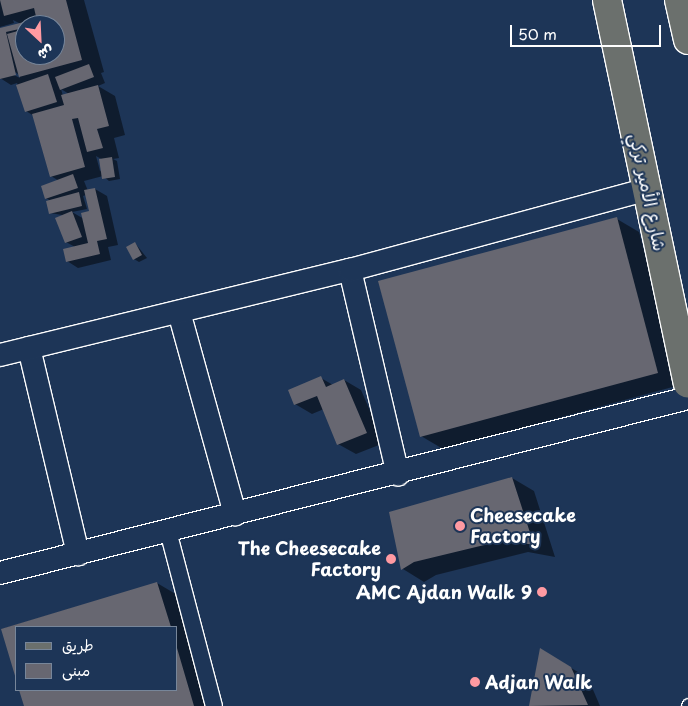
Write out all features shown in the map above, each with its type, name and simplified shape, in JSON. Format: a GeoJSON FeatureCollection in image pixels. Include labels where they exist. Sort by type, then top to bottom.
{"type":"FeatureCollection","features":[{"type":"Feature","properties":{"kind":"main road","name":"شارع الأمير تركي"},"geometry":{"type":"LineString","coordinates":[[607,0],[688,384]]}},
{"type":"Feature","properties":{"kind":"main road"},"geometry":{"type":"LineString","coordinates":[[679,0],[688,40]]}},
{"type":"Feature","properties":{"kind":"street"},"geometry":{"type":"LineString","coordinates":[[0,355],[350,270],[648,189]]}},
{"type":"Feature","properties":{"kind":"street"},"geometry":{"type":"LineString","coordinates":[[350,270],[398,474]]}},
{"type":"Feature","properties":{"kind":"street"},"geometry":{"type":"LineString","coordinates":[[179,312],[235,514]]}},
{"type":"Feature","properties":{"kind":"street"},"geometry":{"type":"LineString","coordinates":[[29,348],[78,554]]}},
{"type":"Feature","properties":{"kind":"street"},"geometry":{"type":"LineString","coordinates":[[0,573],[398,474],[688,398]]}},
{"type":"Feature","properties":{"kind":"street"},"geometry":{"type":"LineString","coordinates":[[168,531],[214,706]]}},
{"type":"Feature","properties":{"kind":"building"},"geometry":{"type":"Polygon","coordinates":[[[0,0],[66,0],[82,60],[65,65],[65,15],[36,15],[34,8],[4,16],[0,0]]]}},
{"type":"Feature","properties":{"kind":"building"},"geometry":{"type":"Polygon","coordinates":[[[15,24],[15,30],[6,32],[16,75],[0,79],[0,28],[15,24]]]}},
{"type":"Feature","properties":{"kind":"building"},"geometry":{"type":"Polygon","coordinates":[[[15,32],[15,63],[7,34],[15,32]]]}},
{"type":"Feature","properties":{"kind":"building"},"geometry":{"type":"Polygon","coordinates":[[[89,64],[94,77],[60,90],[55,77],[89,64]]]}},
{"type":"Feature","properties":{"kind":"building"},"geometry":{"type":"Polygon","coordinates":[[[16,65],[63,65],[19,77],[16,65]]]}},
{"type":"Feature","properties":{"kind":"building"},"geometry":{"type":"Polygon","coordinates":[[[48,74],[57,102],[25,112],[16,85],[48,74]]]}},
{"type":"Feature","properties":{"kind":"building"},"geometry":{"type":"Polygon","coordinates":[[[98,85],[109,126],[97,129],[103,148],[87,152],[78,118],[72,119],[85,167],[50,177],[32,114],[64,105],[61,95],[98,85]]]}},
{"type":"Feature","properties":{"kind":"building"},"geometry":{"type":"Polygon","coordinates":[[[112,157],[115,177],[102,179],[99,159],[112,157]]]}},
{"type":"Feature","properties":{"kind":"building"},"geometry":{"type":"Polygon","coordinates":[[[73,174],[78,188],[45,199],[41,186],[73,174]]]}},
{"type":"Feature","properties":{"kind":"building"},"geometry":{"type":"Polygon","coordinates":[[[95,188],[107,239],[97,241],[100,254],[66,262],[63,249],[88,243],[81,213],[89,211],[84,190],[95,188]]]}},
{"type":"Feature","properties":{"kind":"building"},"geometry":{"type":"Polygon","coordinates":[[[79,192],[82,206],[49,214],[46,201],[79,192]]]}},
{"type":"Feature","properties":{"kind":"building"},"geometry":{"type":"Polygon","coordinates":[[[72,211],[82,237],[65,243],[55,218],[72,211]]]}},
{"type":"Feature","properties":{"kind":"building"},"geometry":{"type":"Polygon","coordinates":[[[617,217],[658,373],[420,437],[378,281],[617,217]]]}},
{"type":"Feature","properties":{"kind":"building"},"geometry":{"type":"Polygon","coordinates":[[[135,242],[142,255],[133,260],[126,247],[135,242]]]}},
{"type":"Feature","properties":{"kind":"building"},"geometry":{"type":"Polygon","coordinates":[[[321,376],[326,387],[344,379],[367,433],[337,445],[317,396],[294,405],[288,390],[321,376]]]}},
{"type":"Feature","properties":{"kind":"building","name":"Cheesecake Factory"},"geometry":{"type":"Polygon","coordinates":[[[512,477],[534,545],[505,540],[414,562],[401,570],[389,512],[512,477]]]}},
{"type":"Feature","properties":{"kind":"building"},"geometry":{"type":"Polygon","coordinates":[[[157,582],[171,626],[15,626],[15,676],[1,629],[157,582]]]}},
{"type":"Feature","properties":{"kind":"building"},"geometry":{"type":"Polygon","coordinates":[[[540,648],[571,667],[588,705],[529,706],[540,648]]]}},
{"type":"Feature","properties":{"kind":"building"},"geometry":{"type":"Polygon","coordinates":[[[178,651],[194,706],[24,706],[19,691],[178,691],[178,651]]]}},
{"type":"Feature","properties":{"kind":"place","name":"Cheesecake Factory"},"geometry":{"type":"Point","coordinates":[460,526]}},
{"type":"Feature","properties":{"kind":"place","name":"The Cheesecake Factory"},"geometry":{"type":"Point","coordinates":[391,559]}},
{"type":"Feature","properties":{"kind":"place","name":"AMC Ajdan Walk 9"},"geometry":{"type":"Point","coordinates":[542,592]}},
{"type":"Feature","properties":{"kind":"place","name":"Adjan Walk"},"geometry":{"type":"Point","coordinates":[475,682]}}]}
